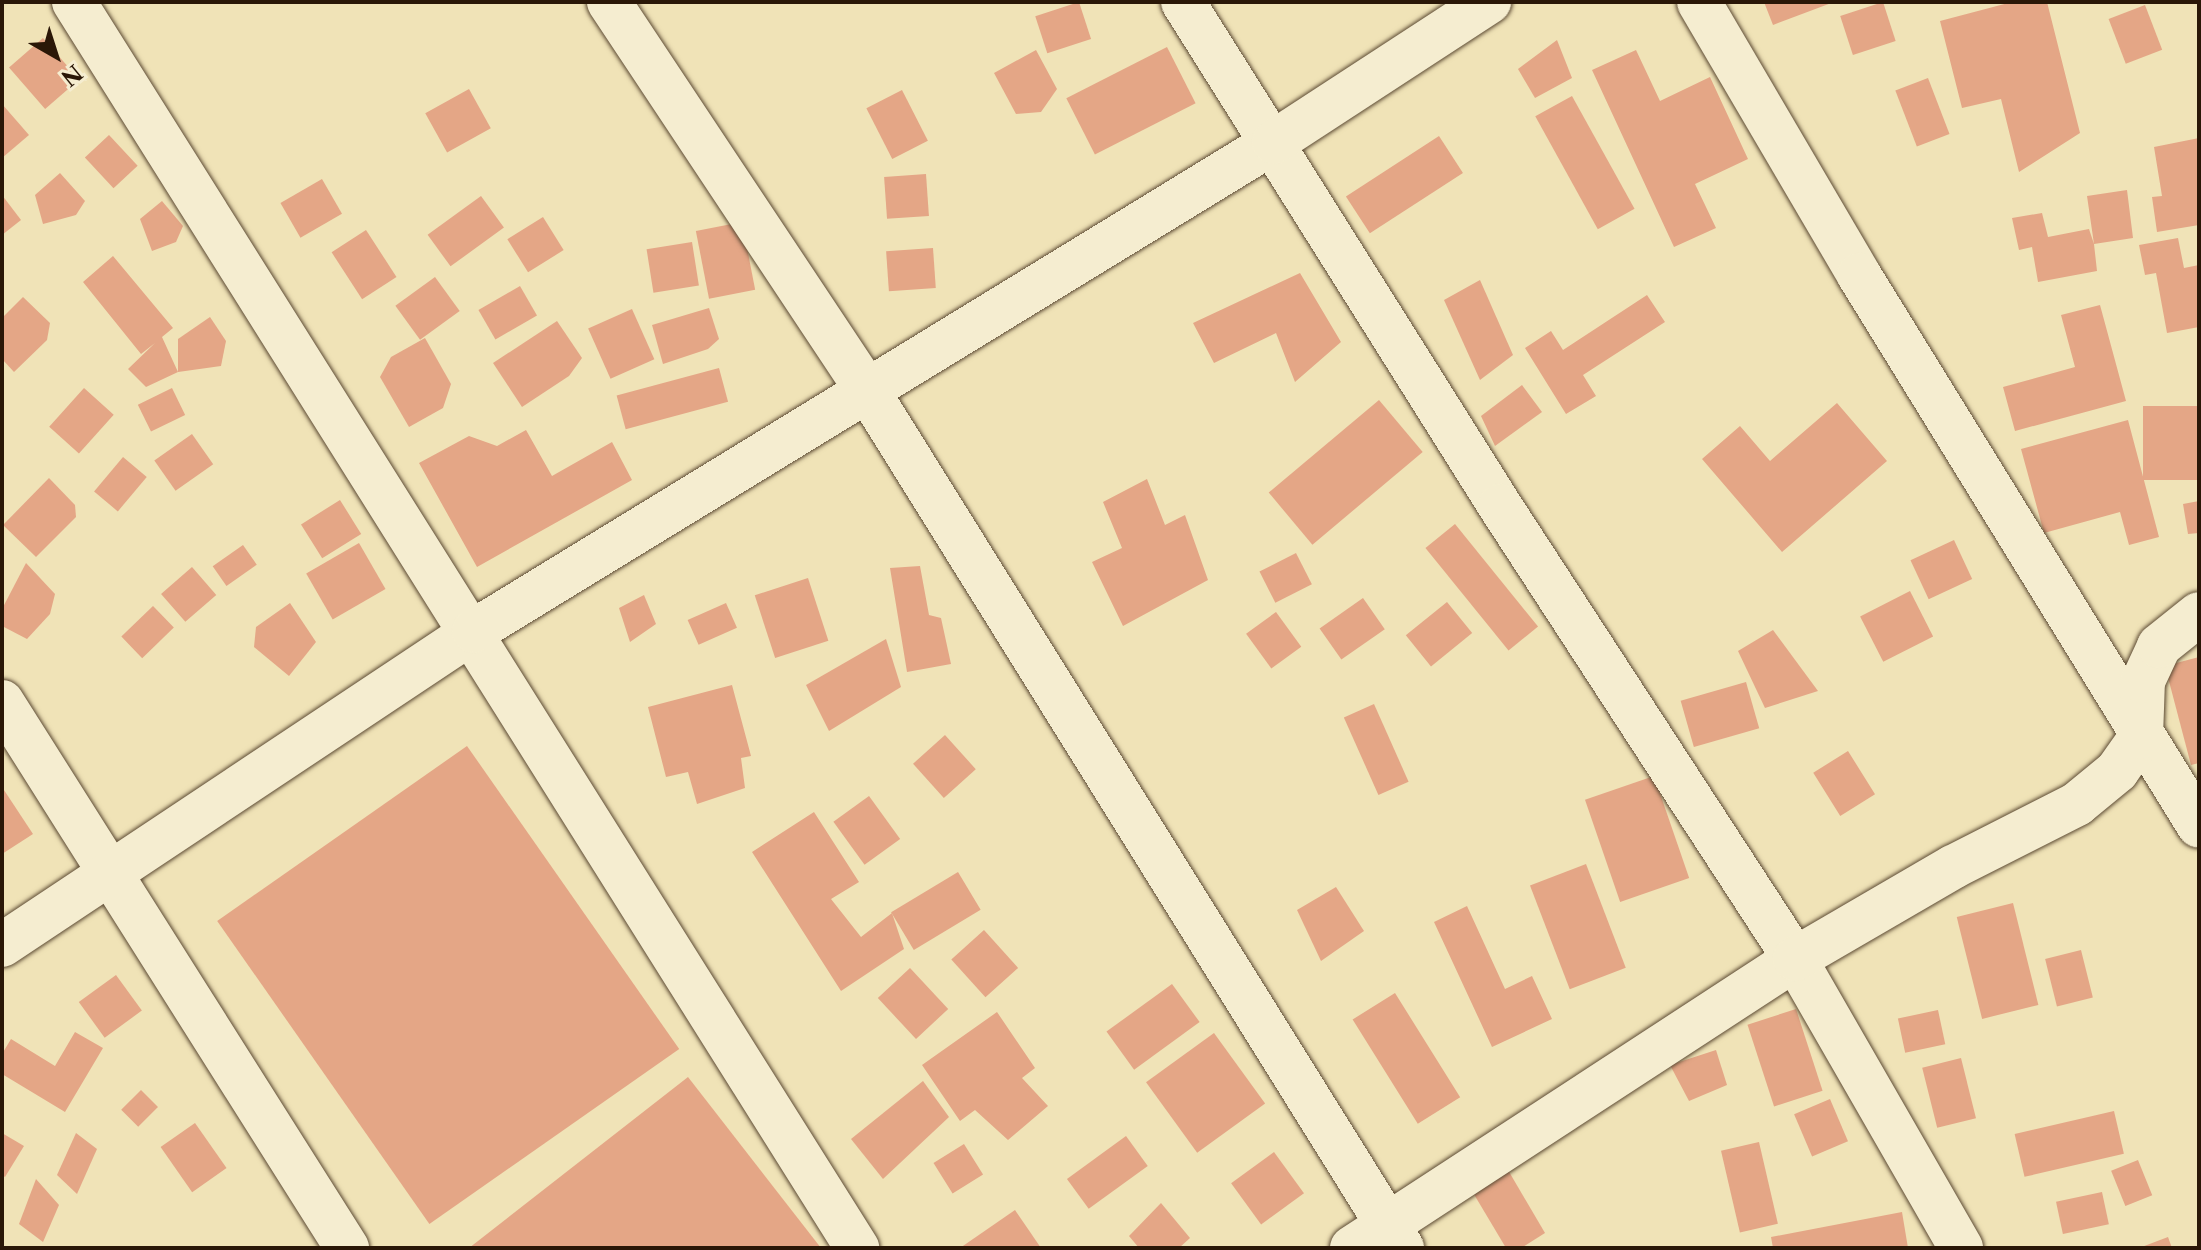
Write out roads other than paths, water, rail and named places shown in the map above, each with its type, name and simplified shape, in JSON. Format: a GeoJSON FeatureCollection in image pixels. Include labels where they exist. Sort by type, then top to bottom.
{"type":"FeatureCollection","features":[{"type":"Feature","properties":{"kind":"street"},"geometry":{"type":"LineString","coordinates":[[74,2],[474,631],[857,1248]]}},
{"type":"Feature","properties":{"kind":"street"},"geometry":{"type":"LineString","coordinates":[[609,2],[869,393],[1381,1241],[1795,959],[1953,867],[2077,804],[2117,771],[2141,737],[2143,681],[2159,646],[2199,614]]}},
{"type":"Feature","properties":{"kind":"street"},"geometry":{"type":"LineString","coordinates":[[1183,2],[1274,142],[1500,506],[1795,959],[1961,1248]]}},
{"type":"Feature","properties":{"kind":"street"},"geometry":{"type":"LineString","coordinates":[[2,945],[474,631],[869,393],[1274,142],[1489,2]]}},
{"type":"Feature","properties":{"kind":"street"},"geometry":{"type":"LineString","coordinates":[[1699,2],[2141,737],[2199,826]]}},
{"type":"Feature","properties":{"kind":"street"},"geometry":{"type":"LineString","coordinates":[[2,702],[347,1248]]}}]}
